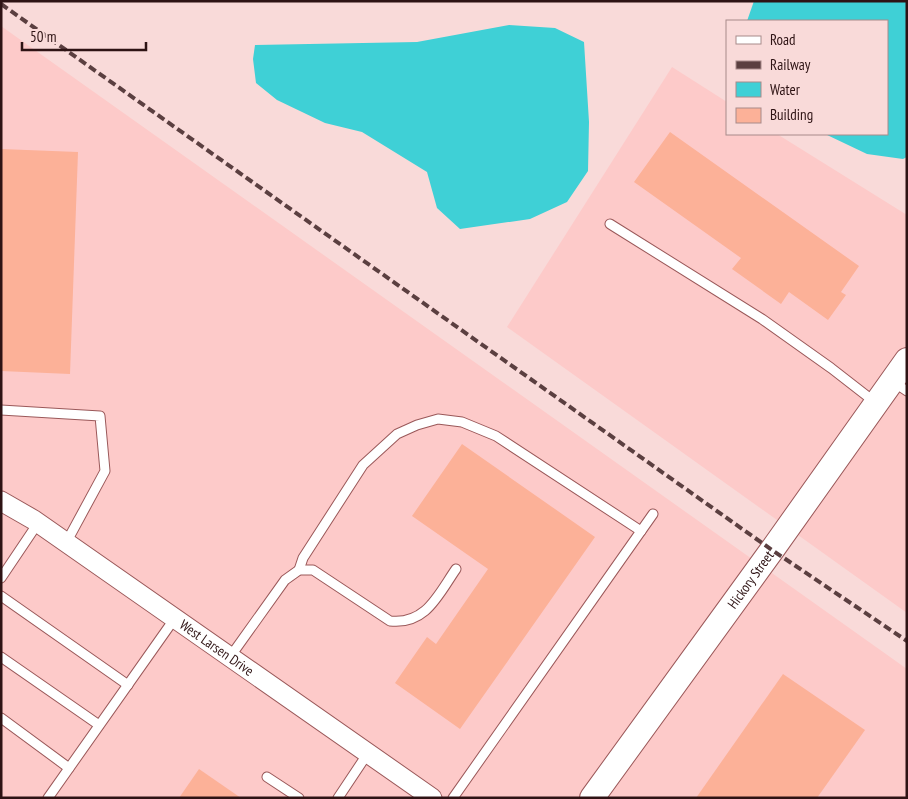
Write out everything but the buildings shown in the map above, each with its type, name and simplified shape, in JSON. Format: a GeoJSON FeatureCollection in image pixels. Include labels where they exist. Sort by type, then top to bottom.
{"type":"FeatureCollection","features":[{"type":"Feature","properties":{"kind":"street","name":"Hickory Street"},"geometry":{"type":"LineString","coordinates":[[592,798],[876,403],[899,386],[907,360]]}},
{"type":"Feature","properties":{"kind":"street","name":"West Larsen Drive"},"geometry":{"type":"LineString","coordinates":[[1,501],[66,542],[432,798]]}},
{"type":"Feature","properties":{"kind":"lane"},"geometry":{"type":"LineString","coordinates":[[610,224],[762,319],[876,403]]}},
{"type":"Feature","properties":{"kind":"lane"},"geometry":{"type":"LineString","coordinates":[[1,410],[100,416],[105,471],[66,542]]}},
{"type":"Feature","properties":{"kind":"lane"},"geometry":{"type":"LineString","coordinates":[[299,570],[303,558],[363,465],[397,434],[416,425],[438,419],[462,422],[496,436],[641,531]]}},
{"type":"Feature","properties":{"kind":"lane"},"geometry":{"type":"LineString","coordinates":[[453,798],[653,514]]}},
{"type":"Feature","properties":{"kind":"lane"},"geometry":{"type":"LineString","coordinates":[[1,578],[38,523]]}},
{"type":"Feature","properties":{"kind":"lane"},"geometry":{"type":"LineString","coordinates":[[230,657],[285,580],[299,570],[313,570],[390,622],[403,623],[427,611],[456,569]]}},
{"type":"Feature","properties":{"kind":"lane"},"geometry":{"type":"LineString","coordinates":[[1,596],[128,685]]}},
{"type":"Feature","properties":{"kind":"lane"},"geometry":{"type":"LineString","coordinates":[[48,798],[175,618]]}},
{"type":"Feature","properties":{"kind":"lane"},"geometry":{"type":"LineString","coordinates":[[1,657],[99,725]]}},
{"type":"Feature","properties":{"kind":"lane"},"geometry":{"type":"LineString","coordinates":[[1,718],[69,768]]}},
{"type":"Feature","properties":{"kind":"lane"},"geometry":{"type":"LineString","coordinates":[[338,798],[368,753]]}},
{"type":"Feature","properties":{"kind":"lane"},"geometry":{"type":"LineString","coordinates":[[267,777],[299,798]]}},
{"type":"Feature","properties":{"kind":"shaded area"},"geometry":{"type":"Polygon","coordinates":[[[1,26],[907,669],[907,798],[1,798],[1,26]]]}},
{"type":"Feature","properties":{"kind":"shaded area"},"geometry":{"type":"Polygon","coordinates":[[[672,67],[726,101],[726,135],[779,135],[907,215],[907,613],[507,327],[672,67]]]}},
{"type":"Feature","properties":{"kind":"water"},"geometry":{"type":"Polygon","coordinates":[[[754,1],[907,1],[907,157],[903,159],[867,154],[827,135],[888,135],[888,20],[747,20],[754,1]]]}},
{"type":"Feature","properties":{"kind":"water"},"geometry":{"type":"Polygon","coordinates":[[[509,25],[555,28],[584,42],[589,122],[588,171],[567,202],[530,219],[460,229],[437,208],[427,172],[362,132],[325,123],[277,100],[256,83],[253,59],[255,45],[417,42],[509,25]]]}},
{"type":"Feature","properties":{"kind":"railway"},"geometry":{"type":"LineString","coordinates":[[1,4],[772,550],[907,641]]}}]}
